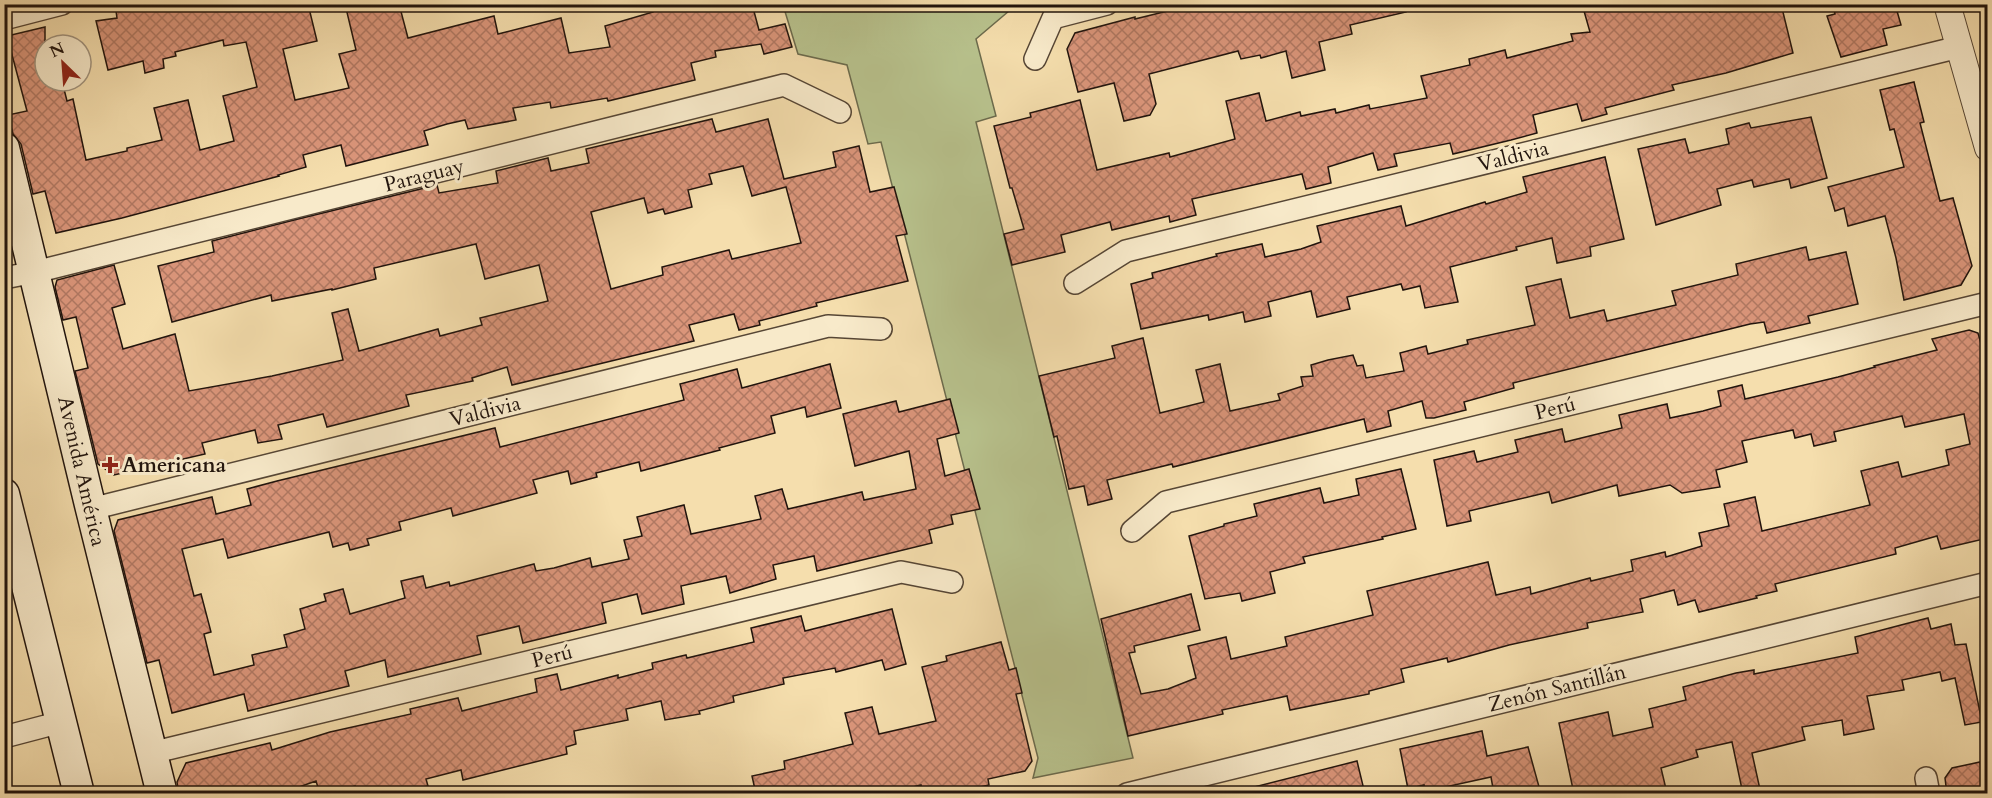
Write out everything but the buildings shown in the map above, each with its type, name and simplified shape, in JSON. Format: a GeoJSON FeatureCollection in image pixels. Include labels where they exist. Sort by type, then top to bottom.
{"type":"FeatureCollection","features":[{"type":"Feature","properties":{"kind":"main road","name":"Avenida América"},"geometry":{"type":"LineString","coordinates":[[4,148],[162,794]]}},
{"type":"Feature","properties":{"kind":"main road"},"geometry":{"type":"LineString","coordinates":[[4,494],[79,794]]}},
{"type":"Feature","properties":{"kind":"street"},"geometry":{"type":"LineString","coordinates":[[4,19],[62,4]]}},
{"type":"Feature","properties":{"kind":"street"},"geometry":{"type":"LineString","coordinates":[[1035,59],[1053,18],[1107,4]]}},
{"type":"Feature","properties":{"kind":"street"},"geometry":{"type":"LineString","coordinates":[[1947,4],[1988,148]]}},
{"type":"Feature","properties":{"kind":"street","name":"Valdivia"},"geometry":{"type":"LineString","coordinates":[[1075,283],[1126,251],[1959,47]]}},
{"type":"Feature","properties":{"kind":"street","name":"Paraguay"},"geometry":{"type":"LineString","coordinates":[[4,278],[784,86],[840,112]]}},
{"type":"Feature","properties":{"kind":"street","name":"Perú"},"geometry":{"type":"LineString","coordinates":[[1132,531],[1166,502],[1988,303]]}},
{"type":"Feature","properties":{"kind":"street","name":"Valdivia"},"geometry":{"type":"LineString","coordinates":[[91,509],[828,326],[881,329]]}},
{"type":"Feature","properties":{"kind":"street","name":"Perú"},"geometry":{"type":"LineString","coordinates":[[152,753],[901,572],[952,582]]}},
{"type":"Feature","properties":{"kind":"street","name":"Zenón Santillán"},"geometry":{"type":"LineString","coordinates":[[1127,794],[1988,583]]}},
{"type":"Feature","properties":{"kind":"street"},"geometry":{"type":"LineString","coordinates":[[4,737],[61,722]]}},
{"type":"Feature","properties":{"kind":"green space"},"geometry":{"type":"Polygon","coordinates":[[[783,5],[1016,5],[976,39],[996,116],[976,122],[1133,758],[1033,778],[1038,758],[881,142],[868,144],[847,65],[798,54],[783,5]]]}},
{"type":"Feature","properties":{"kind":"place","name":"Americana"},"geometry":{"type":"Point","coordinates":[110,465]}}]}
